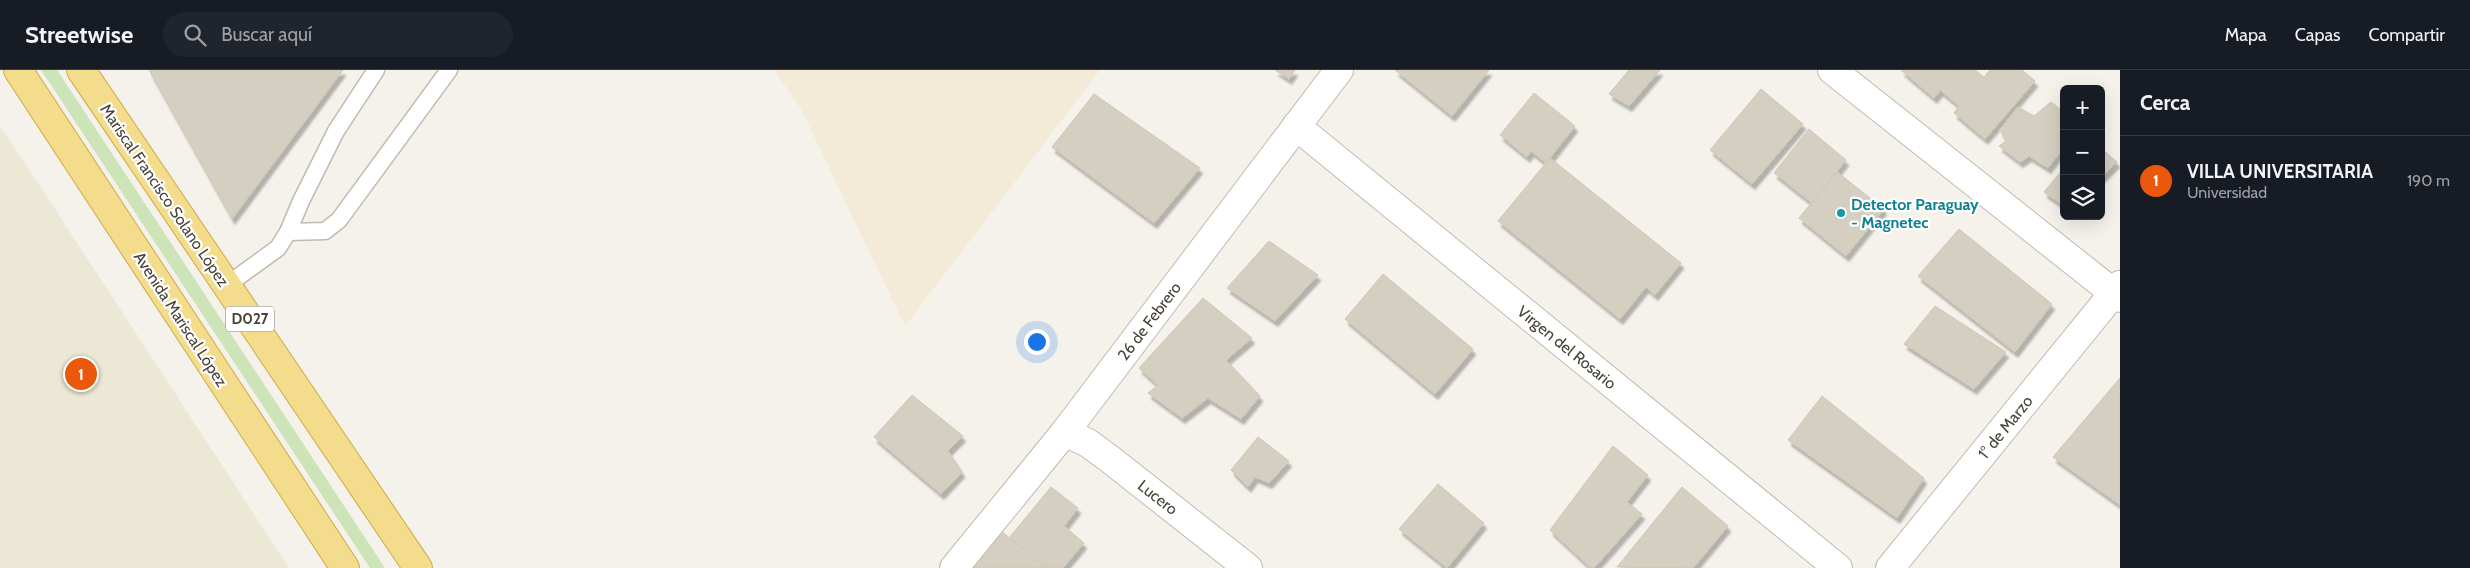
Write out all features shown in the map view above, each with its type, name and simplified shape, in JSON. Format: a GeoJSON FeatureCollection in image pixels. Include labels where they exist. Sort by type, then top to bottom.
{"type":"FeatureCollection","features":[{"type":"Feature","properties":{"kind":"highway","name":"Avenida Mariscal López"},"geometry":{"type":"LineString","coordinates":[[18,70],[345,568]]}},
{"type":"Feature","properties":{"kind":"highway","name":"Mariscal Francisco Solano López"},"geometry":{"type":"LineString","coordinates":[[81,70],[418,568]]}},
{"type":"Feature","properties":{"kind":"street","name":"26 de Febrero"},"geometry":{"type":"LineString","coordinates":[[954,568],[1065,432],[1339,70]]}},
{"type":"Feature","properties":{"kind":"street"},"geometry":{"type":"LineString","coordinates":[[1832,70],[2118,292]]}},
{"type":"Feature","properties":{"kind":"street","name":"Virgen del Rosario"},"geometry":{"type":"LineString","coordinates":[[1296,126],[1838,568]]}},
{"type":"Feature","properties":{"kind":"street","name":"1° de Marzo"},"geometry":{"type":"LineString","coordinates":[[1890,568],[2118,292]]}},
{"type":"Feature","properties":{"kind":"street","name":"Lucero"},"geometry":{"type":"LineString","coordinates":[[1065,432],[1088,443],[1111,460],[1248,568]]}},
{"type":"Feature","properties":{"kind":"lane"},"geometry":{"type":"LineString","coordinates":[[226,285],[278,248],[288,232],[301,201],[336,131],[376,70]]}},
{"type":"Feature","properties":{"kind":"lane"},"geometry":{"type":"LineString","coordinates":[[288,232],[325,231],[338,220],[449,70]]}},
{"type":"Feature","properties":{"kind":"shaded area"},"geometry":{"type":"Polygon","coordinates":[[[774,70],[1100,70],[905,326],[801,109],[774,70]]]}},
{"type":"Feature","properties":{"kind":"shaded area"},"geometry":{"type":"Polygon","coordinates":[[[0,126],[36,180],[289,568],[0,568],[0,126]]]}},
{"type":"Feature","properties":{"kind":"green space"},"geometry":{"type":"Polygon","coordinates":[[[41,70],[57,70],[385,568],[370,568],[41,70]]]}},
{"type":"Feature","properties":{"kind":"building"},"geometry":{"type":"Polygon","coordinates":[[[149,70],[343,70],[232,219],[149,70]]]}},
{"type":"Feature","properties":{"kind":"building"},"geometry":{"type":"Polygon","coordinates":[[[1275,70],[1295,70],[1289,79],[1275,70]]]}},
{"type":"Feature","properties":{"kind":"building"},"geometry":{"type":"Polygon","coordinates":[[[1395,70],[1489,70],[1452,116],[1395,70]]]}},
{"type":"Feature","properties":{"kind":"building"},"geometry":{"type":"Polygon","coordinates":[[[1629,70],[1660,70],[1629,106],[1609,94],[1629,70]]]}},
{"type":"Feature","properties":{"kind":"building"},"geometry":{"type":"Polygon","coordinates":[[[1901,70],[1957,70],[1934,98],[1901,70]]]}},
{"type":"Feature","properties":{"kind":"building"},"geometry":{"type":"Polygon","coordinates":[[[1957,70],[1975,70],[1984,77],[1990,70],[2022,70],[2035,81],[1985,139],[1954,113],[1959,106],[1940,90],[1957,70]]]}},
{"type":"Feature","properties":{"kind":"building"},"geometry":{"type":"Polygon","coordinates":[[[1761,89],[1803,124],[1752,184],[1710,150],[1761,89]]]}},
{"type":"Feature","properties":{"kind":"building"},"geometry":{"type":"Polygon","coordinates":[[[1534,93],[1575,126],[1546,163],[1531,151],[1527,157],[1500,135],[1534,93]]]}},
{"type":"Feature","properties":{"kind":"building"},"geometry":{"type":"Polygon","coordinates":[[[1094,94],[1200,168],[1154,223],[1052,147],[1094,94]]]}},
{"type":"Feature","properties":{"kind":"building"},"geometry":{"type":"Polygon","coordinates":[[[2051,102],[2060,109],[2060,152],[2048,168],[2029,156],[2020,162],[1999,146],[2006,141],[2000,130],[2018,107],[2034,116],[2051,102]]]}},
{"type":"Feature","properties":{"kind":"building"},"geometry":{"type":"Polygon","coordinates":[[[1809,129],[1846,160],[1812,203],[1774,173],[1809,129]]]}},
{"type":"Feature","properties":{"kind":"building"},"geometry":{"type":"Polygon","coordinates":[[[2105,152],[2117,162],[2105,174],[2105,152]]]}},
{"type":"Feature","properties":{"kind":"building"},"geometry":{"type":"Polygon","coordinates":[[[1550,158],[1681,263],[1655,295],[1646,287],[1620,319],[1498,221],[1550,158]]]}},
{"type":"Feature","properties":{"kind":"building","name":"Detector Paraguay - Magnetec"},"geometry":{"type":"Polygon","coordinates":[[[1837,172],[1884,209],[1846,256],[1799,218],[1837,172]]]}},
{"type":"Feature","properties":{"kind":"building"},"geometry":{"type":"Polygon","coordinates":[[[2060,173],[2060,203],[2044,192],[2060,173]]]}},
{"type":"Feature","properties":{"kind":"building"},"geometry":{"type":"Polygon","coordinates":[[[1959,229],[2052,304],[2015,352],[1918,276],[1959,229]]]}},
{"type":"Feature","properties":{"kind":"building"},"geometry":{"type":"Polygon","coordinates":[[[1269,241],[1318,275],[1275,321],[1227,288],[1269,241]]]}},
{"type":"Feature","properties":{"kind":"building"},"geometry":{"type":"Polygon","coordinates":[[[1383,274],[1473,349],[1435,394],[1345,319],[1383,274]]]}},
{"type":"Feature","properties":{"kind":"building"},"geometry":{"type":"Polygon","coordinates":[[[1203,298],[1252,338],[1226,360],[1260,396],[1241,419],[1208,398],[1182,418],[1148,393],[1158,385],[1139,368],[1203,298]]]}},
{"type":"Feature","properties":{"kind":"building"},"geometry":{"type":"Polygon","coordinates":[[[1935,306],[2006,352],[1974,389],[1904,344],[1935,306]]]}},
{"type":"Feature","properties":{"kind":"building"},"geometry":{"type":"Polygon","coordinates":[[[2120,378],[2120,505],[2053,457],[2120,378]]]}},
{"type":"Feature","properties":{"kind":"building"},"geometry":{"type":"Polygon","coordinates":[[[912,395],[963,436],[948,451],[962,472],[941,494],[874,437],[912,395]]]}},
{"type":"Feature","properties":{"kind":"building"},"geometry":{"type":"Polygon","coordinates":[[[1822,396],[1924,478],[1897,518],[1788,440],[1822,396]]]}},
{"type":"Feature","properties":{"kind":"building"},"geometry":{"type":"Polygon","coordinates":[[[1258,437],[1289,461],[1269,483],[1255,477],[1248,487],[1231,470],[1258,437]]]}},
{"type":"Feature","properties":{"kind":"building"},"geometry":{"type":"Polygon","coordinates":[[[1613,446],[1648,475],[1627,502],[1642,514],[1594,568],[1591,568],[1550,530],[1613,446]]]}},
{"type":"Feature","properties":{"kind":"building"},"geometry":{"type":"Polygon","coordinates":[[[1438,484],[1484,523],[1447,568],[1399,529],[1438,484]]]}},
{"type":"Feature","properties":{"kind":"building"},"geometry":{"type":"Polygon","coordinates":[[[1051,487],[1078,508],[1064,526],[1084,543],[1063,568],[1046,568],[1009,538],[1051,487]]]}},
{"type":"Feature","properties":{"kind":"building"},"geometry":{"type":"Polygon","coordinates":[[[1682,487],[1728,526],[1693,568],[1617,567],[1682,487]]]}},
{"type":"Feature","properties":{"kind":"building"},"geometry":{"type":"Polygon","coordinates":[[[1000,530],[1046,568],[968,568],[1000,530]]]}},
{"type":"Feature","properties":{"kind":"place","name":"Detector Paraguay - Magnetec"},"geometry":{"type":"Point","coordinates":[1841,213]}},
{"type":"Feature","properties":{"kind":"place","name":"VILLA UNIVERSITARIA"},"geometry":{"type":"Point","coordinates":[81,374]}}]}
